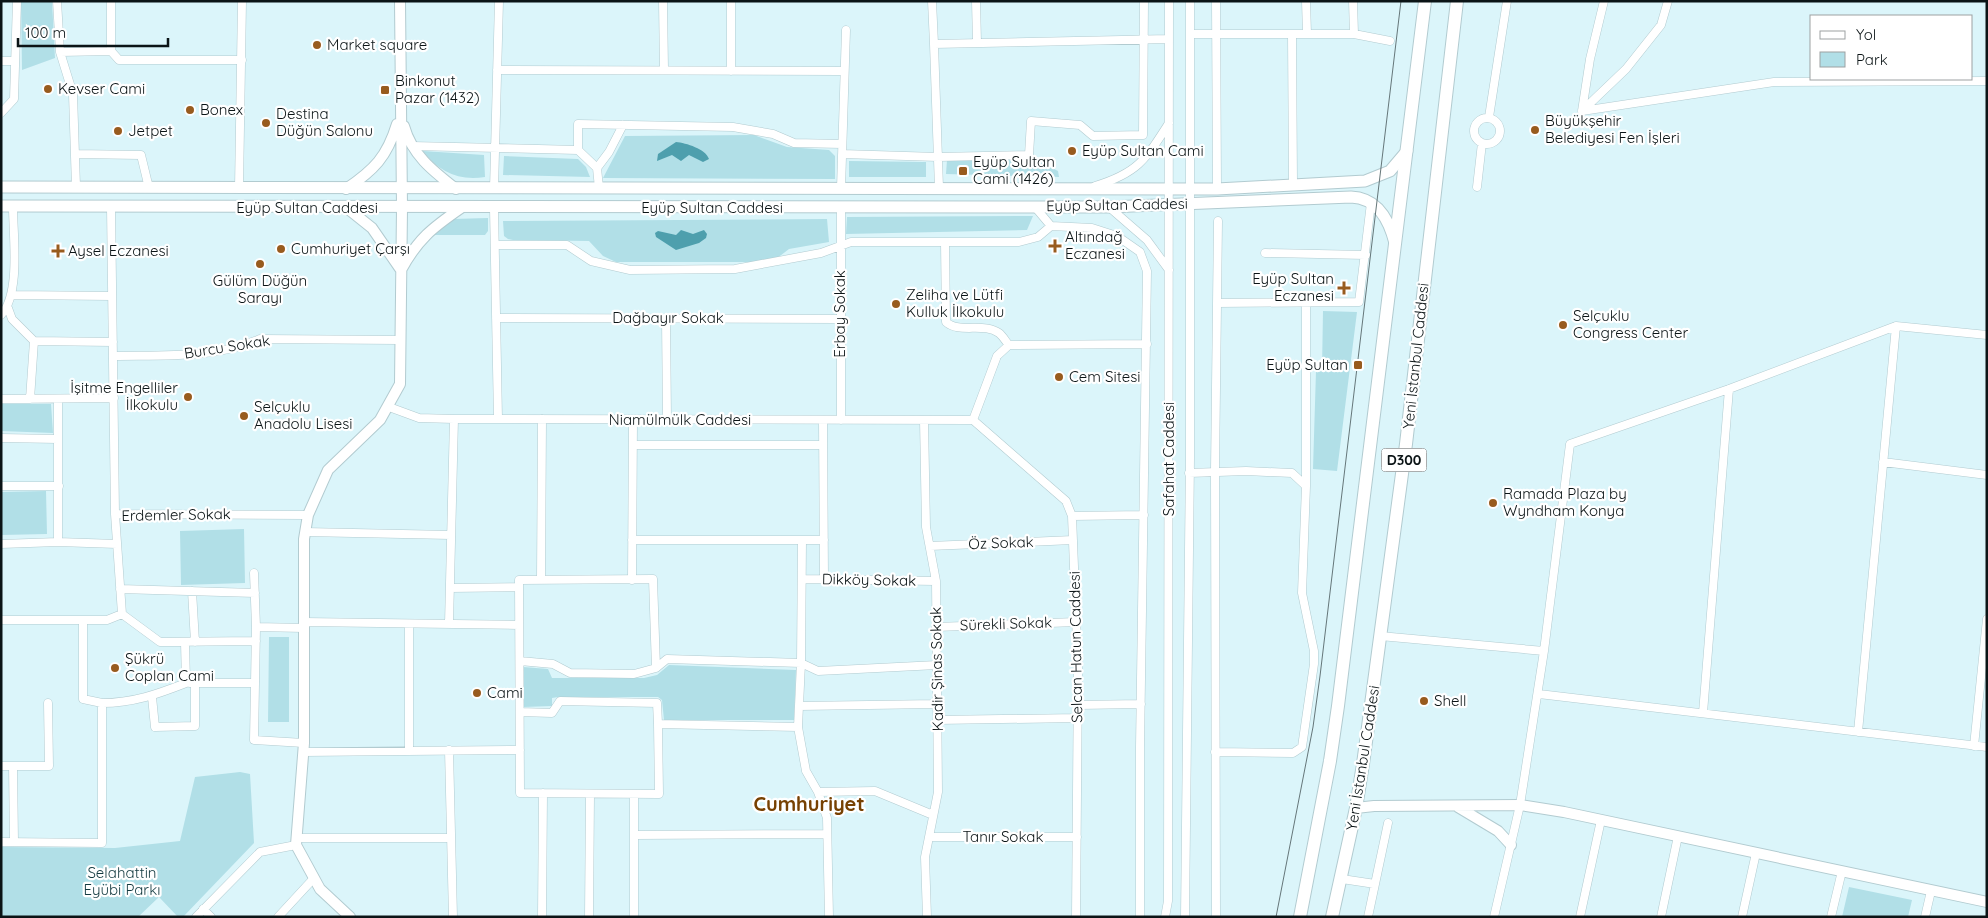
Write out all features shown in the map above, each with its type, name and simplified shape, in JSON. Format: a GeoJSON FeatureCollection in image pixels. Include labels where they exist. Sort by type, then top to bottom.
{"type":"FeatureCollection","features":[{"type":"Feature","properties":{"kind":"highway","name":"D300"},"geometry":{"type":"LineString","coordinates":[[1300,917],[1337,716],[1425,1]]}},
{"type":"Feature","properties":{"kind":"highway","name":"Yeni İstanbul Caddesi"},"geometry":{"type":"LineString","coordinates":[[1332,917],[1342,879],[1356,808],[1380,636],[1406,444],[1457,1]]}},
{"type":"Feature","properties":{"kind":"main road","name":"Eyüp Sultan Caddesi"},"geometry":{"type":"LineString","coordinates":[[1,187],[1216,189],[1365,181],[1380,177],[1395,167],[1408,150]]}},
{"type":"Feature","properties":{"kind":"main road","name":"Eyüp Sultan Caddesi"},"geometry":{"type":"LineString","coordinates":[[7,206],[347,208],[1109,207],[1351,196],[1371,202]]}},
{"type":"Feature","properties":{"kind":"main road"},"geometry":{"type":"LineString","coordinates":[[1371,202],[1387,220],[1395,245]]}},
{"type":"Feature","properties":{"kind":"street"},"geometry":{"type":"LineString","coordinates":[[3,107],[14,100],[17,1]]}},
{"type":"Feature","properties":{"kind":"street"},"geometry":{"type":"LineString","coordinates":[[57,1],[60,52],[73,94],[76,187]]}},
{"type":"Feature","properties":{"kind":"street"},"geometry":{"type":"LineString","coordinates":[[111,1],[111,51],[119,60],[242,60]]}},
{"type":"Feature","properties":{"kind":"street"},"geometry":{"type":"LineString","coordinates":[[239,188],[242,1]]}},
{"type":"Feature","properties":{"kind":"street"},"geometry":{"type":"LineString","coordinates":[[350,917],[320,889],[297,842],[304,747],[305,532],[308,515],[328,470],[380,420],[389,407],[400,384],[402,208],[400,1]]}},
{"type":"Feature","properties":{"kind":"street"},"geometry":{"type":"LineString","coordinates":[[494,189],[499,1]]}},
{"type":"Feature","properties":{"kind":"street"},"geometry":{"type":"LineString","coordinates":[[663,1],[664,70]]}},
{"type":"Feature","properties":{"kind":"street"},"geometry":{"type":"LineString","coordinates":[[731,1],[731,71]]}},
{"type":"Feature","properties":{"kind":"street"},"geometry":{"type":"LineString","coordinates":[[932,1],[939,188]]}},
{"type":"Feature","properties":{"kind":"street"},"geometry":{"type":"LineString","coordinates":[[976,1],[977,43]]}},
{"type":"Feature","properties":{"kind":"street"},"geometry":{"type":"LineString","coordinates":[[842,154],[938,157],[1029,155],[1031,121],[1080,125],[1093,136],[1143,135],[1144,1]]}},
{"type":"Feature","properties":{"kind":"street","name":"Safahat Caddesi"},"geometry":{"type":"LineString","coordinates":[[1165,917],[1168,902],[1169,270],[1171,189],[1169,1]]}},
{"type":"Feature","properties":{"kind":"street","name":"Safahat Caddesi"},"geometry":{"type":"LineString","coordinates":[[1185,917],[1190,473],[1190,1]]}},
{"type":"Feature","properties":{"kind":"street"},"geometry":{"type":"LineString","coordinates":[[1216,1],[1216,189]]}},
{"type":"Feature","properties":{"kind":"street"},"geometry":{"type":"LineString","coordinates":[[1306,1],[1307,34]]}},
{"type":"Feature","properties":{"kind":"street"},"geometry":{"type":"LineString","coordinates":[[1353,1],[1354,34]]}},
{"type":"Feature","properties":{"kind":"street"},"geometry":{"type":"LineString","coordinates":[[1489,117],[1507,1]]}},
{"type":"Feature","properties":{"kind":"street"},"geometry":{"type":"LineString","coordinates":[[1582,111],[1590,59],[1604,1]]}},
{"type":"Feature","properties":{"kind":"street"},"geometry":{"type":"LineString","coordinates":[[1582,111],[1626,69],[1661,25],[1668,1]]}},
{"type":"Feature","properties":{"kind":"street"},"geometry":{"type":"LineString","coordinates":[[841,188],[846,30]]}},
{"type":"Feature","properties":{"kind":"street"},"geometry":{"type":"LineString","coordinates":[[1190,34],[1354,34],[1390,41]]}},
{"type":"Feature","properties":{"kind":"street"},"geometry":{"type":"LineString","coordinates":[[1292,34],[1293,185]]}},
{"type":"Feature","properties":{"kind":"street"},"geometry":{"type":"LineString","coordinates":[[934,44],[1169,39]]}},
{"type":"Feature","properties":{"kind":"street"},"geometry":{"type":"LineString","coordinates":[[60,52],[111,51]]}},
{"type":"Feature","properties":{"kind":"street"},"geometry":{"type":"LineString","coordinates":[[1,61],[15,61]]}},
{"type":"Feature","properties":{"kind":"street"},"geometry":{"type":"LineString","coordinates":[[497,70],[844,72]]}},
{"type":"Feature","properties":{"kind":"street"},"geometry":{"type":"LineString","coordinates":[[1582,111],[1774,82],[1987,81]]}},
{"type":"Feature","properties":{"kind":"street"},"geometry":{"type":"LineString","coordinates":[[401,113],[407,138],[417,154],[435,173],[456,189]]}},
{"type":"Feature","properties":{"kind":"street"},"geometry":{"type":"LineString","coordinates":[[346,189],[368,174],[385,154],[401,113]]}},
{"type":"Feature","properties":{"kind":"street"},"geometry":{"type":"LineString","coordinates":[[1489,117],[1496,120],[1500,127],[1500,134],[1496,141],[1489,144],[1482,143],[1476,138],[1475,124],[1481,118],[1489,117]]}},
{"type":"Feature","properties":{"kind":"street"},"geometry":{"type":"LineString","coordinates":[[1084,189],[1115,180],[1134,169],[1151,153],[1170,122]]}},
{"type":"Feature","properties":{"kind":"street"},"geometry":{"type":"LineString","coordinates":[[578,150],[578,124],[733,127],[773,134],[794,143],[842,144]]}},
{"type":"Feature","properties":{"kind":"street"},"geometry":{"type":"LineString","coordinates":[[597,168],[609,152],[623,125]]}},
{"type":"Feature","properties":{"kind":"street"},"geometry":{"type":"LineString","coordinates":[[1477,187],[1482,143]]}},
{"type":"Feature","properties":{"kind":"street"},"geometry":{"type":"LineString","coordinates":[[412,146],[578,150],[597,168],[599,188]]}},
{"type":"Feature","properties":{"kind":"street"},"geometry":{"type":"LineString","coordinates":[[75,154],[141,155],[149,188]]}},
{"type":"Feature","properties":{"kind":"street"},"geometry":{"type":"LineString","coordinates":[[1217,303],[1359,302],[1371,202]]}},
{"type":"Feature","properties":{"kind":"street"},"geometry":{"type":"LineString","coordinates":[[1,315],[8,308],[12,295],[7,206]]}},
{"type":"Feature","properties":{"kind":"street"},"geometry":{"type":"LineString","coordinates":[[111,207],[115,514]]}},
{"type":"Feature","properties":{"kind":"street"},"geometry":{"type":"LineString","coordinates":[[1035,207],[1051,226]]}},
{"type":"Feature","properties":{"kind":"street"},"geometry":{"type":"LineString","coordinates":[[1109,207],[1147,240],[1169,270]]}},
{"type":"Feature","properties":{"kind":"street"},"geometry":{"type":"LineString","coordinates":[[347,208],[372,228],[401,270]]}},
{"type":"Feature","properties":{"kind":"street"},"geometry":{"type":"LineString","coordinates":[[401,270],[411,252],[429,231],[461,208]]}},
{"type":"Feature","properties":{"kind":"street"},"geometry":{"type":"LineString","coordinates":[[494,208],[498,419]]}},
{"type":"Feature","properties":{"kind":"street","name":"Erbay Sokak"},"geometry":{"type":"LineString","coordinates":[[841,208],[841,420]]}},
{"type":"Feature","properties":{"kind":"street"},"geometry":{"type":"LineString","coordinates":[[1216,917],[1215,471],[1218,221]]}},
{"type":"Feature","properties":{"kind":"street"},"geometry":{"type":"LineString","coordinates":[[495,245],[567,245],[591,261],[640,270],[735,269],[821,253],[841,244],[852,242],[1019,242],[1038,237],[1051,226],[1092,228],[1117,236],[1140,252],[1147,271],[1140,916]]}},
{"type":"Feature","properties":{"kind":"street"},"geometry":{"type":"LineString","coordinates":[[945,242],[946,322],[952,326],[985,328],[999,333],[1009,345]]}},
{"type":"Feature","properties":{"kind":"street"},"geometry":{"type":"LineString","coordinates":[[1265,253],[1366,255]]}},
{"type":"Feature","properties":{"kind":"street"},"geometry":{"type":"LineString","coordinates":[[12,295],[112,296]]}},
{"type":"Feature","properties":{"kind":"street"},"geometry":{"type":"LineString","coordinates":[[1215,752],[1293,753],[1302,747],[1314,664],[1314,651],[1302,593],[1306,486],[1306,302]]}},
{"type":"Feature","properties":{"kind":"street"},"geometry":{"type":"LineString","coordinates":[[8,308],[12,318],[34,340],[113,342]]}},
{"type":"Feature","properties":{"kind":"street","name":"Dağbayır Sokak"},"geometry":{"type":"LineString","coordinates":[[496,318],[840,318]]}},
{"type":"Feature","properties":{"kind":"street"},"geometry":{"type":"LineString","coordinates":[[666,318],[667,420]]}},
{"type":"Feature","properties":{"kind":"street"},"geometry":{"type":"LineString","coordinates":[[1858,732],[1896,326]]}},
{"type":"Feature","properties":{"kind":"street"},"geometry":{"type":"LineString","coordinates":[[1494,917],[1520,806],[1539,694],[1570,444],[1729,389],[1896,326],[1987,335]]}},
{"type":"Feature","properties":{"kind":"street","name":"Burcu Sokak"},"geometry":{"type":"LineString","coordinates":[[113,356],[189,354],[239,348],[260,339],[400,340]]}},
{"type":"Feature","properties":{"kind":"street"},"geometry":{"type":"LineString","coordinates":[[30,399],[34,340]]}},
{"type":"Feature","properties":{"kind":"street"},"geometry":{"type":"LineString","coordinates":[[973,420],[997,356],[1009,345],[1147,344]]}},
{"type":"Feature","properties":{"kind":"street"},"geometry":{"type":"LineString","coordinates":[[1703,713],[1729,389]]}},
{"type":"Feature","properties":{"kind":"street"},"geometry":{"type":"LineString","coordinates":[[1,399],[114,398]]}},
{"type":"Feature","properties":{"kind":"street"},"geometry":{"type":"LineString","coordinates":[[58,399],[58,542]]}},
{"type":"Feature","properties":{"kind":"street","name":"Niamülmülk Caddesi"},"geometry":{"type":"LineString","coordinates":[[389,407],[419,418],[454,419],[973,420]]}},
{"type":"Feature","properties":{"kind":"street"},"geometry":{"type":"LineString","coordinates":[[449,624],[454,419]]}},
{"type":"Feature","properties":{"kind":"street"},"geometry":{"type":"LineString","coordinates":[[541,580],[542,419]]}},
{"type":"Feature","properties":{"kind":"street"},"geometry":{"type":"LineString","coordinates":[[632,580],[633,420]]}},
{"type":"Feature","properties":{"kind":"street"},"geometry":{"type":"LineString","coordinates":[[823,420],[824,579]]}},
{"type":"Feature","properties":{"kind":"street","name":"Kadir Şinas Sokak"},"geometry":{"type":"LineString","coordinates":[[924,420],[926,527],[936,581],[938,792],[925,857],[927,917]]}},
{"type":"Feature","properties":{"kind":"street","name":"Selcan Hatun Caddesi"},"geometry":{"type":"LineString","coordinates":[[973,420],[1066,501],[1072,516],[1078,705],[1076,917]]}},
{"type":"Feature","properties":{"kind":"street"},"geometry":{"type":"LineString","coordinates":[[1,438],[58,439]]}},
{"type":"Feature","properties":{"kind":"street"},"geometry":{"type":"LineString","coordinates":[[633,444],[823,444]]}},
{"type":"Feature","properties":{"kind":"street"},"geometry":{"type":"LineString","coordinates":[[1883,462],[1987,475]]}},
{"type":"Feature","properties":{"kind":"street"},"geometry":{"type":"LineString","coordinates":[[1190,473],[1215,471],[1292,473],[1306,486]]}},
{"type":"Feature","properties":{"kind":"street"},"geometry":{"type":"LineString","coordinates":[[1,486],[59,486]]}},
{"type":"Feature","properties":{"kind":"street","name":"Erdemler Sokak"},"geometry":{"type":"LineString","coordinates":[[122,614],[115,514],[308,515]]}},
{"type":"Feature","properties":{"kind":"street"},"geometry":{"type":"LineString","coordinates":[[1072,516],[1144,515]]}},
{"type":"Feature","properties":{"kind":"street"},"geometry":{"type":"LineString","coordinates":[[305,532],[451,534]]}},
{"type":"Feature","properties":{"kind":"street"},"geometry":{"type":"LineString","coordinates":[[632,540],[824,540]]}},
{"type":"Feature","properties":{"kind":"street"},"geometry":{"type":"LineString","coordinates":[[802,540],[802,663],[798,727],[806,771],[818,792],[827,818],[829,917]]}},
{"type":"Feature","properties":{"kind":"street","name":"Öz Sokak"},"geometry":{"type":"LineString","coordinates":[[930,546],[1073,540]]}},
{"type":"Feature","properties":{"kind":"street"},"geometry":{"type":"LineString","coordinates":[[1,544],[58,542],[117,544]]}},
{"type":"Feature","properties":{"kind":"street"},"geometry":{"type":"LineString","coordinates":[[254,573],[256,627],[254,740],[304,747],[409,751],[520,750]]}},
{"type":"Feature","properties":{"kind":"street"},"geometry":{"type":"LineString","coordinates":[[520,712],[552,713],[560,701],[657,703],[659,794],[520,793],[519,580],[652,579],[656,668]]}},
{"type":"Feature","properties":{"kind":"street","name":"Dikköy Sokak"},"geometry":{"type":"LineString","coordinates":[[802,579],[936,581]]}},
{"type":"Feature","properties":{"kind":"street"},"geometry":{"type":"LineString","coordinates":[[450,588],[519,587]]}},
{"type":"Feature","properties":{"kind":"street"},"geometry":{"type":"LineString","coordinates":[[120,589],[255,593]]}},
{"type":"Feature","properties":{"kind":"street"},"geometry":{"type":"LineString","coordinates":[[192,591],[194,642]]}},
{"type":"Feature","properties":{"kind":"street"},"geometry":{"type":"LineString","coordinates":[[1,620],[107,620],[122,614],[160,642],[256,641]]}},
{"type":"Feature","properties":{"kind":"street"},"geometry":{"type":"LineString","coordinates":[[1974,746],[1987,619]]}},
{"type":"Feature","properties":{"kind":"street"},"geometry":{"type":"LineString","coordinates":[[82,620],[82,699],[102,703],[121,703],[152,697],[186,683],[255,683]]}},
{"type":"Feature","properties":{"kind":"street","name":"Sürekli Sokak"},"geometry":{"type":"LineString","coordinates":[[936,627],[1076,622]]}},
{"type":"Feature","properties":{"kind":"street"},"geometry":{"type":"LineString","coordinates":[[409,624],[409,751]]}},
{"type":"Feature","properties":{"kind":"street"},"geometry":{"type":"LineString","coordinates":[[256,627],[409,624],[519,625]]}},
{"type":"Feature","properties":{"kind":"street"},"geometry":{"type":"LineString","coordinates":[[1380,636],[1544,651]]}},
{"type":"Feature","properties":{"kind":"street"},"geometry":{"type":"LineString","coordinates":[[185,642],[186,683]]}},
{"type":"Feature","properties":{"kind":"street"},"geometry":{"type":"LineString","coordinates":[[520,661],[553,664],[570,673],[634,674],[656,668],[667,659],[802,663],[818,671],[936,665]]}},
{"type":"Feature","properties":{"kind":"street"},"geometry":{"type":"LineString","coordinates":[[152,697],[155,727],[195,726],[195,683]]}},
{"type":"Feature","properties":{"kind":"street"},"geometry":{"type":"LineString","coordinates":[[1539,694],[1987,747]]}},
{"type":"Feature","properties":{"kind":"street"},"geometry":{"type":"LineString","coordinates":[[1,766],[49,766],[48,703]]}},
{"type":"Feature","properties":{"kind":"street"},"geometry":{"type":"LineString","coordinates":[[1,842],[102,843],[102,703]]}},
{"type":"Feature","properties":{"kind":"street"},"geometry":{"type":"LineString","coordinates":[[799,706],[937,704]]}},
{"type":"Feature","properties":{"kind":"street"},"geometry":{"type":"LineString","coordinates":[[1078,705],[1141,704]]}},
{"type":"Feature","properties":{"kind":"street"},"geometry":{"type":"LineString","coordinates":[[937,720],[1078,718]]}},
{"type":"Feature","properties":{"kind":"street"},"geometry":{"type":"LineString","coordinates":[[658,724],[798,727]]}},
{"type":"Feature","properties":{"kind":"street"},"geometry":{"type":"LineString","coordinates":[[448,750],[453,917]]}},
{"type":"Feature","properties":{"kind":"street"},"geometry":{"type":"LineString","coordinates":[[13,766],[14,842]]}},
{"type":"Feature","properties":{"kind":"street"},"geometry":{"type":"LineString","coordinates":[[818,792],[875,791],[933,816]]}},
{"type":"Feature","properties":{"kind":"street"},"geometry":{"type":"LineString","coordinates":[[542,917],[543,794]]}},
{"type":"Feature","properties":{"kind":"street"},"geometry":{"type":"LineString","coordinates":[[589,917],[590,794]]}},
{"type":"Feature","properties":{"kind":"street"},"geometry":{"type":"LineString","coordinates":[[634,794],[634,917]]}},
{"type":"Feature","properties":{"kind":"street"},"geometry":{"type":"LineString","coordinates":[[1356,808],[1374,806],[1520,806],[1601,820],[1987,902]]}},
{"type":"Feature","properties":{"kind":"street"},"geometry":{"type":"LineString","coordinates":[[1455,806],[1498,831],[1511,845]]}},
{"type":"Feature","properties":{"kind":"street"},"geometry":{"type":"LineString","coordinates":[[1580,917],[1601,820]]}},
{"type":"Feature","properties":{"kind":"street"},"geometry":{"type":"LineString","coordinates":[[1368,917],[1388,823]]}},
{"type":"Feature","properties":{"kind":"street"},"geometry":{"type":"LineString","coordinates":[[634,835],[827,834]]}},
{"type":"Feature","properties":{"kind":"street"},"geometry":{"type":"LineString","coordinates":[[1661,917],[1678,836]]}},
{"type":"Feature","properties":{"kind":"street","name":"Tanır Sokak"},"geometry":{"type":"LineString","coordinates":[[929,837],[1077,837]]}},
{"type":"Feature","properties":{"kind":"street"},"geometry":{"type":"LineString","coordinates":[[196,917],[260,852],[297,842],[451,838]]}},
{"type":"Feature","properties":{"kind":"street"},"geometry":{"type":"LineString","coordinates":[[1742,917],[1756,853]]}},
{"type":"Feature","properties":{"kind":"street"},"geometry":{"type":"LineString","coordinates":[[1832,917],[1842,872]]}},
{"type":"Feature","properties":{"kind":"street"},"geometry":{"type":"LineString","coordinates":[[278,917],[314,878]]}},
{"type":"Feature","properties":{"kind":"street"},"geometry":{"type":"LineString","coordinates":[[1342,879],[1375,884]]}},
{"type":"Feature","properties":{"kind":"street"},"geometry":{"type":"LineString","coordinates":[[1925,917],[1931,891]]}},
{"type":"Feature","properties":{"kind":"street"},"geometry":{"type":"LineString","coordinates":[[203,909],[211,917]]}},
{"type":"Feature","properties":{"kind":"green space"},"geometry":{"type":"Polygon","coordinates":[[[21,1],[52,1],[55,58],[22,70],[21,1]]]}},
{"type":"Feature","properties":{"kind":"green space"},"geometry":{"type":"Polygon","coordinates":[[[754,135],[787,147],[829,150],[835,156],[835,179],[603,178],[625,136],[754,135]]]}},
{"type":"Feature","properties":{"kind":"green space"},"geometry":{"type":"Polygon","coordinates":[[[423,151],[484,155],[485,177],[466,178],[450,173],[443,170],[423,151]]]}},
{"type":"Feature","properties":{"kind":"green space"},"geometry":{"type":"Polygon","coordinates":[[[504,156],[578,159],[586,167],[590,177],[503,175],[504,156]]]}},
{"type":"Feature","properties":{"kind":"green space"},"geometry":{"type":"Polygon","coordinates":[[[947,160],[1019,160],[1023,163],[1038,161],[1058,171],[1059,177],[946,174],[947,160]]]}},
{"type":"Feature","properties":{"kind":"green space"},"geometry":{"type":"Polygon","coordinates":[[[849,161],[926,162],[926,177],[849,177],[849,161]]]}},
{"type":"Feature","properties":{"kind":"green space"},"geometry":{"type":"Polygon","coordinates":[[[1033,216],[1027,230],[846,234],[847,217],[1033,216]]]}},
{"type":"Feature","properties":{"kind":"green space"},"geometry":{"type":"Polygon","coordinates":[[[488,218],[488,231],[485,235],[432,235],[453,219],[488,218]]]}},
{"type":"Feature","properties":{"kind":"green space"},"geometry":{"type":"Polygon","coordinates":[[[827,219],[829,242],[789,249],[776,259],[765,262],[616,262],[603,256],[589,241],[508,239],[504,236],[503,221],[827,219]]]}},
{"type":"Feature","properties":{"kind":"green space"},"geometry":{"type":"Polygon","coordinates":[[[1323,311],[1357,312],[1337,471],[1313,469],[1316,371],[1322,370],[1323,311]]]}},
{"type":"Feature","properties":{"kind":"green space"},"geometry":{"type":"Polygon","coordinates":[[[1,404],[51,404],[53,433],[1,431],[1,404]]]}},
{"type":"Feature","properties":{"kind":"green space"},"geometry":{"type":"Polygon","coordinates":[[[46,491],[47,534],[1,535],[1,492],[46,491]]]}},
{"type":"Feature","properties":{"kind":"green space"},"geometry":{"type":"Polygon","coordinates":[[[244,529],[245,583],[181,585],[180,531],[244,529]]]}},
{"type":"Feature","properties":{"kind":"green space"},"geometry":{"type":"Polygon","coordinates":[[[269,637],[289,637],[289,722],[268,722],[269,637]]]}},
{"type":"Feature","properties":{"kind":"green space"},"geometry":{"type":"Polygon","coordinates":[[[669,665],[796,670],[794,720],[664,720],[662,700],[658,697],[558,697],[552,698],[552,706],[523,707],[523,667],[548,669],[552,678],[644,678],[657,675],[669,665]]]}},
{"type":"Feature","properties":{"kind":"green space","name":"Selahattin Eyübi Parkı"},"geometry":{"type":"Polygon","coordinates":[[[240,772],[250,774],[254,843],[183,917],[178,917],[159,897],[138,917],[1,917],[1,847],[115,848],[180,841],[195,777],[240,772]]]}},
{"type":"Feature","properties":{"kind":"green space"},"geometry":{"type":"Polygon","coordinates":[[[1849,887],[1912,900],[1908,917],[1842,917],[1849,887]]]}},
{"type":"Feature","properties":{"kind":"shaded area"},"geometry":{"type":"Polygon","coordinates":[[[676,142],[700,149],[709,159],[703,162],[689,155],[681,161],[672,155],[657,161],[658,154],[676,142]]]}},
{"type":"Feature","properties":{"kind":"shaded area"},"geometry":{"type":"Polygon","coordinates":[[[681,230],[693,234],[704,230],[707,234],[706,238],[699,243],[676,250],[656,237],[655,233],[658,231],[676,235],[681,230]]]}},
{"type":"Feature","properties":{"kind":"tram line"},"geometry":{"type":"LineString","coordinates":[[1276,917],[1313,727],[1320,676],[1401,1]]}},
{"type":"Feature","properties":{"kind":"place","name":"Market square"},"geometry":{"type":"Point","coordinates":[317,45]}},
{"type":"Feature","properties":{"kind":"place","name":"Kevser Cami"},"geometry":{"type":"Point","coordinates":[48,89]}},
{"type":"Feature","properties":{"kind":"place","name":"Binkonut Pazar (1432)"},"geometry":{"type":"Point","coordinates":[385,90]}},
{"type":"Feature","properties":{"kind":"place","name":"Bonex"},"geometry":{"type":"Point","coordinates":[190,110]}},
{"type":"Feature","properties":{"kind":"place","name":"Destina Düğün Salonu"},"geometry":{"type":"Point","coordinates":[266,123]}},
{"type":"Feature","properties":{"kind":"place","name":"Büyükşehir Belediyesi Fen İşleri"},"geometry":{"type":"Point","coordinates":[1535,130]}},
{"type":"Feature","properties":{"kind":"place","name":"Jetpet"},"geometry":{"type":"Point","coordinates":[118,131]}},
{"type":"Feature","properties":{"kind":"place","name":"Eyüp Sultan Cami"},"geometry":{"type":"Point","coordinates":[1072,151]}},
{"type":"Feature","properties":{"kind":"place","name":"Eyüp Sultan Cami (1426)"},"geometry":{"type":"Point","coordinates":[963,171]}},
{"type":"Feature","properties":{"kind":"place","name":"Altındağ Eczanesi"},"geometry":{"type":"Point","coordinates":[1055,246]}},
{"type":"Feature","properties":{"kind":"place","name":"Cumhuriyet Çarşı"},"geometry":{"type":"Point","coordinates":[281,249]}},
{"type":"Feature","properties":{"kind":"place","name":"Aysel Eczanesi"},"geometry":{"type":"Point","coordinates":[58,251]}},
{"type":"Feature","properties":{"kind":"place","name":"Gülüm Düğün Sarayı"},"geometry":{"type":"Point","coordinates":[260,264]}},
{"type":"Feature","properties":{"kind":"place","name":"Eyüp Sultan Eczanesi"},"geometry":{"type":"Point","coordinates":[1344,288]}},
{"type":"Feature","properties":{"kind":"place","name":"Zeliha ve Lütfi Kulluk İlkokulu"},"geometry":{"type":"Point","coordinates":[896,304]}},
{"type":"Feature","properties":{"kind":"place","name":"Selçuklu Congress Center"},"geometry":{"type":"Point","coordinates":[1563,325]}},
{"type":"Feature","properties":{"kind":"place","name":"Eyüp Sultan"},"geometry":{"type":"Point","coordinates":[1358,365]}},
{"type":"Feature","properties":{"kind":"place","name":"Cem Sitesi"},"geometry":{"type":"Point","coordinates":[1059,377]}},
{"type":"Feature","properties":{"kind":"place","name":"İşitme Engelliler İlkokulu"},"geometry":{"type":"Point","coordinates":[188,397]}},
{"type":"Feature","properties":{"kind":"place","name":"Selçuklu Anadolu Lisesi"},"geometry":{"type":"Point","coordinates":[244,416]}},
{"type":"Feature","properties":{"kind":"place","name":"Ramada Plaza by Wyndham Konya"},"geometry":{"type":"Point","coordinates":[1493,503]}},
{"type":"Feature","properties":{"kind":"place","name":"Şükrü Coplan Cami"},"geometry":{"type":"Point","coordinates":[115,668]}},
{"type":"Feature","properties":{"kind":"place","name":"Cami"},"geometry":{"type":"Point","coordinates":[477,693]}},
{"type":"Feature","properties":{"kind":"place","name":"Shell"},"geometry":{"type":"Point","coordinates":[1424,701]}},
{"type":"Feature","properties":{"kind":"district","name":"Cumhuriyet"},"geometry":{"type":"Point","coordinates":[809,804]}}]}
